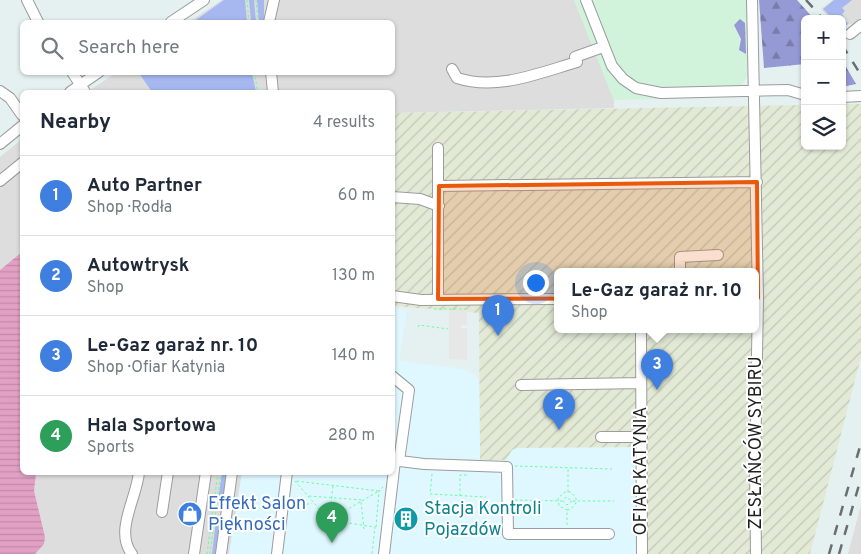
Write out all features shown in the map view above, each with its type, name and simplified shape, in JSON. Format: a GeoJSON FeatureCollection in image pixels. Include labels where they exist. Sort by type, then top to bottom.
{"type":"FeatureCollection","features":[{"type":"Feature","properties":{"kind":"street"},"geometry":{"type":"LineString","coordinates":[[27,0],[37,20]]}},
{"type":"Feature","properties":{"kind":"street"},"geometry":{"type":"LineString","coordinates":[[174,20],[204,0]]}},
{"type":"Feature","properties":{"kind":"street"},"geometry":{"type":"LineString","coordinates":[[268,0],[269,20]]}},
{"type":"Feature","properties":{"kind":"street"},"geometry":{"type":"LineString","coordinates":[[269,20],[274,0]]}},
{"type":"Feature","properties":{"kind":"street"},"geometry":{"type":"LineString","coordinates":[[586,0],[603,47],[617,73],[630,84],[643,90],[661,92],[788,90],[801,93]]}},
{"type":"Feature","properties":{"kind":"street","name":"ZESŁAŃCÓW SYBIRU"},"geometry":{"type":"LineString","coordinates":[[752,0],[757,182],[757,268]]}},
{"type":"Feature","properties":{"kind":"street"},"geometry":{"type":"LineString","coordinates":[[850,34],[861,25]]}},
{"type":"Feature","properties":{"kind":"street"},"geometry":{"type":"LineString","coordinates":[[452,69],[457,78],[468,82],[510,81],[577,62],[575,57],[603,47]]}},
{"type":"Feature","properties":{"kind":"street"},"geometry":{"type":"LineString","coordinates":[[74,75],[83,89],[96,75]]}},
{"type":"Feature","properties":{"kind":"street"},"geometry":{"type":"LineString","coordinates":[[271,75],[273,90]]}},
{"type":"Feature","properties":{"kind":"street"},"geometry":{"type":"LineString","coordinates":[[0,92],[10,98],[20,112]]}},
{"type":"Feature","properties":{"kind":"street"},"geometry":{"type":"LineString","coordinates":[[846,97],[861,96]]}},
{"type":"Feature","properties":{"kind":"street"},"geometry":{"type":"LineString","coordinates":[[0,144],[20,128]]}},
{"type":"Feature","properties":{"kind":"street"},"geometry":{"type":"LineString","coordinates":[[438,148],[438,299]]}},
{"type":"Feature","properties":{"kind":"street"},"geometry":{"type":"LineString","coordinates":[[0,181],[20,165]]}},
{"type":"Feature","properties":{"kind":"street"},"geometry":{"type":"LineString","coordinates":[[439,186],[757,182]]}},
{"type":"Feature","properties":{"kind":"street"},"geometry":{"type":"LineString","coordinates":[[395,197],[420,200],[439,206]]}},
{"type":"Feature","properties":{"kind":"street"},"geometry":{"type":"LineString","coordinates":[[680,268],[680,257],[718,255]]}},
{"type":"Feature","properties":{"kind":"street"},"geometry":{"type":"LineString","coordinates":[[395,296],[438,299],[554,298]]}},
{"type":"Feature","properties":{"kind":"street","name":"OFIAR KATYNIA"},"geometry":{"type":"LineString","coordinates":[[641,333],[642,554]]}},
{"type":"Feature","properties":{"kind":"street","name":"ZESŁAŃCÓW SYBIRU"},"geometry":{"type":"LineString","coordinates":[[756,554],[757,333]]}},
{"type":"Feature","properties":{"kind":"street"},"geometry":{"type":"LineString","coordinates":[[395,378],[409,390],[395,461],[507,468],[508,534],[609,534]]}},
{"type":"Feature","properties":{"kind":"street"},"geometry":{"type":"LineString","coordinates":[[521,385],[640,383]]}},
{"type":"Feature","properties":{"kind":"street"},"geometry":{"type":"LineString","coordinates":[[601,437],[642,437]]}},
{"type":"Feature","properties":{"kind":"street"},"geometry":{"type":"LineString","coordinates":[[132,554],[127,545],[126,528],[139,475]]}},
{"type":"Feature","properties":{"kind":"street"},"geometry":{"type":"LineString","coordinates":[[162,512],[168,475]]}},
{"type":"Feature","properties":{"kind":"street"},"geometry":{"type":"LineString","coordinates":[[194,554],[206,475]]}},
{"type":"Feature","properties":{"kind":"street"},"geometry":{"type":"LineString","coordinates":[[221,554],[232,475]]}},
{"type":"Feature","properties":{"kind":"street"},"geometry":{"type":"LineString","coordinates":[[277,554],[287,475]]}},
{"type":"Feature","properties":{"kind":"street"},"geometry":{"type":"LineString","coordinates":[[384,554],[394,476]]}},
{"type":"Feature","properties":{"kind":"path"},"geometry":{"type":"LineString","coordinates":[[247,0],[249,20]]}},
{"type":"Feature","properties":{"kind":"path"},"geometry":{"type":"LineString","coordinates":[[256,0],[258,20]]}},
{"type":"Feature","properties":{"kind":"path"},"geometry":{"type":"LineString","coordinates":[[255,75],[258,90]]}},
{"type":"Feature","properties":{"kind":"path"},"geometry":{"type":"LineString","coordinates":[[418,327],[419,325],[436,329],[448,329]]}},
{"type":"Feature","properties":{"kind":"path"},"geometry":{"type":"LineString","coordinates":[[504,467],[612,469]]}},
{"type":"Feature","properties":{"kind":"path"},"geometry":{"type":"LineString","coordinates":[[568,468],[568,492]]}},
{"type":"Feature","properties":{"kind":"path"},"geometry":{"type":"LineString","coordinates":[[433,471],[430,494],[453,494],[460,497],[486,496]]}},
{"type":"Feature","properties":{"kind":"path"},"geometry":{"type":"LineString","coordinates":[[209,554],[219,475]]}},
{"type":"Feature","properties":{"kind":"path"},"geometry":{"type":"LineString","coordinates":[[460,497],[460,475],[469,475]]}},
{"type":"Feature","properties":{"kind":"path"},"geometry":{"type":"LineString","coordinates":[[329,520],[379,491],[394,476]]}},
{"type":"Feature","properties":{"kind":"path"},"geometry":{"type":"LineString","coordinates":[[372,554],[375,527],[329,520],[294,481],[379,491]]}},
{"type":"Feature","properties":{"kind":"path"},"geometry":{"type":"LineString","coordinates":[[329,520],[333,486]]}},
{"type":"Feature","properties":{"kind":"path"},"geometry":{"type":"LineString","coordinates":[[376,527],[379,491]]}},
{"type":"Feature","properties":{"kind":"path"},"geometry":{"type":"LineString","coordinates":[[558,501],[562,494],[568,492],[572,493],[576,501]]}},
{"type":"Feature","properties":{"kind":"path"},"geometry":{"type":"LineString","coordinates":[[569,497],[572,493]]}},
{"type":"Feature","properties":{"kind":"path"},"geometry":{"type":"LineString","coordinates":[[562,494],[569,497]]}},
{"type":"Feature","properties":{"kind":"path"},"geometry":{"type":"LineString","coordinates":[[308,496],[362,501]]}},
{"type":"Feature","properties":{"kind":"path"},"geometry":{"type":"LineString","coordinates":[[563,501],[566,497]]}},
{"type":"Feature","properties":{"kind":"path"},"geometry":{"type":"LineString","coordinates":[[569,497],[572,501]]}},
{"type":"Feature","properties":{"kind":"path"},"geometry":{"type":"LineString","coordinates":[[508,500],[563,501]]}},
{"type":"Feature","properties":{"kind":"path"},"geometry":{"type":"LineString","coordinates":[[362,501],[364,529]]}},
{"type":"Feature","properties":{"kind":"path"},"geometry":{"type":"LineString","coordinates":[[558,501],[562,509]]}},
{"type":"Feature","properties":{"kind":"path"},"geometry":{"type":"LineString","coordinates":[[563,501],[565,505]]}},
{"type":"Feature","properties":{"kind":"path"},"geometry":{"type":"LineString","coordinates":[[572,501],[614,501]]}},
{"type":"Feature","properties":{"kind":"path"},"geometry":{"type":"LineString","coordinates":[[569,505],[572,501]]}},
{"type":"Feature","properties":{"kind":"path"},"geometry":{"type":"LineString","coordinates":[[572,509],[576,501]]}},
{"type":"Feature","properties":{"kind":"path"},"geometry":{"type":"LineString","coordinates":[[291,508],[313,502]]}},
{"type":"Feature","properties":{"kind":"path"},"geometry":{"type":"LineString","coordinates":[[562,509],[565,505]]}},
{"type":"Feature","properties":{"kind":"path"},"geometry":{"type":"LineString","coordinates":[[569,505],[572,509]]}},
{"type":"Feature","properties":{"kind":"path"},"geometry":{"type":"LineString","coordinates":[[562,509],[572,509]]}},
{"type":"Feature","properties":{"kind":"path"},"geometry":{"type":"LineString","coordinates":[[567,510],[567,527]]}},
{"type":"Feature","properties":{"kind":"highlighted area"},"geometry":{"type":"Polygon","coordinates":[[[757,182],[758,298],[438,299],[439,186],[757,182]]]}},
{"type":"Feature","properties":{"kind":"shaded area"},"geometry":{"type":"Polygon","coordinates":[[[222,0],[574,0],[614,100],[614,108],[395,113],[395,90],[90,90],[113,75],[395,75],[395,20],[192,20],[222,0]]]}},
{"type":"Feature","properties":{"kind":"shaded area"},"geometry":{"type":"Polygon","coordinates":[[[224,0],[245,0],[247,20],[196,20],[224,0]]]}},
{"type":"Feature","properties":{"kind":"shaded area"},"geometry":{"type":"Polygon","coordinates":[[[249,0],[254,0],[256,20],[251,20],[249,0]]]}},
{"type":"Feature","properties":{"kind":"shaded area"},"geometry":{"type":"Polygon","coordinates":[[[257,0],[264,0],[264,20],[259,20],[257,0]]]}},
{"type":"Feature","properties":{"kind":"shaded area"},"geometry":{"type":"Polygon","coordinates":[[[574,0],[747,0],[748,76],[741,85],[741,97],[614,100],[574,0]]]}},
{"type":"Feature","properties":{"kind":"shaded area"},"geometry":{"type":"Polygon","coordinates":[[[833,0],[861,0],[861,19],[855,24],[846,25],[846,15],[826,15],[821,9],[833,0]]]}},
{"type":"Feature","properties":{"kind":"shaded area"},"geometry":{"type":"Polygon","coordinates":[[[834,0],[852,0],[842,8],[845,11],[843,15],[829,15],[823,9],[834,0]]]}},
{"type":"Feature","properties":{"kind":"shaded area"},"geometry":{"type":"Polygon","coordinates":[[[140,75],[252,75],[256,90],[151,90],[140,75]]]}},
{"type":"Feature","properties":{"kind":"shaded area"},"geometry":{"type":"Polygon","coordinates":[[[846,104],[861,104],[861,357],[810,554],[638,554],[507,460],[480,460],[479,313],[395,306],[395,113],[801,105],[801,150],[846,150],[846,104]]]}},
{"type":"Feature","properties":{"kind":"shaded area"},"geometry":{"type":"Polygon","coordinates":[[[20,141],[20,475],[242,475],[229,554],[0,554],[0,157],[20,141]]]}},
{"type":"Feature","properties":{"kind":"shaded area"},"geometry":{"type":"Polygon","coordinates":[[[20,254],[20,475],[36,475],[34,491],[45,537],[44,544],[35,554],[0,554],[0,270],[20,254]]]}},
{"type":"Feature","properties":{"kind":"shaded area"},"geometry":{"type":"Polygon","coordinates":[[[395,308],[407,310],[399,361],[464,369],[475,375],[479,382],[480,460],[506,460],[512,450],[517,448],[639,447],[638,554],[229,554],[242,475],[395,475],[395,308]]]}},
{"type":"Feature","properties":{"kind":"shaded area"},"geometry":{"type":"Polygon","coordinates":[[[452,310],[467,310],[467,325],[461,325],[461,328],[467,328],[467,360],[449,359],[449,312],[452,310]]]}},
{"type":"Feature","properties":{"kind":"shaded area"},"geometry":{"type":"Polygon","coordinates":[[[222,475],[228,475],[222,501],[218,500],[222,475]]]}},
{"type":"Feature","properties":{"kind":"shaded area"},"geometry":{"type":"Polygon","coordinates":[[[861,505],[861,554],[848,554],[861,505]]]}},
{"type":"Feature","properties":{"kind":"shaded area"},"geometry":{"type":"Polygon","coordinates":[[[216,520],[220,521],[218,554],[212,554],[216,520]]]}},
{"type":"Feature","properties":{"kind":"green space"},"geometry":{"type":"Polygon","coordinates":[[[759,0],[797,0],[810,15],[801,15],[801,64],[764,68],[759,0]]]}},
{"type":"Feature","properties":{"kind":"green space"},"geometry":{"type":"Polygon","coordinates":[[[740,19],[745,23],[746,54],[739,50],[741,39],[734,25],[740,19]]]}},
{"type":"Feature","properties":{"kind":"green space"},"geometry":{"type":"Polygon","coordinates":[[[846,67],[856,84],[846,86],[846,67]]]}},
{"type":"Feature","properties":{"kind":"railway"},"geometry":{"type":"LineString","coordinates":[[806,0],[819,15]]}},
{"type":"Feature","properties":{"kind":"railway"},"geometry":{"type":"LineString","coordinates":[[846,51],[861,75]]}},
{"type":"Feature","properties":{"kind":"railway"},"geometry":{"type":"LineString","coordinates":[[829,554],[861,443]]}},
{"type":"Feature","properties":{"kind":"railway"},"geometry":{"type":"LineString","coordinates":[[839,554],[861,478]]}},
{"type":"Feature","properties":{"kind":"place","name":"Auto Partner"},"geometry":{"type":"Point","coordinates":[498,336]}},
{"type":"Feature","properties":{"kind":"place","name":"Le-Gaz garaż nr. 10"},"geometry":{"type":"Point","coordinates":[657,390]}},
{"type":"Feature","properties":{"kind":"place","name":"Autowtrysk"},"geometry":{"type":"Point","coordinates":[559,430]}},
{"type":"Feature","properties":{"kind":"place","name":"Effekt Salon Piękności"},"geometry":{"type":"Point","coordinates":[190,514]}},
{"type":"Feature","properties":{"kind":"place","name":"Stacja Kontroli Pojazdów"},"geometry":{"type":"Point","coordinates":[406,519]}},
{"type":"Feature","properties":{"kind":"place","name":"Hala Sportowa"},"geometry":{"type":"Point","coordinates":[332,543]}}]}
